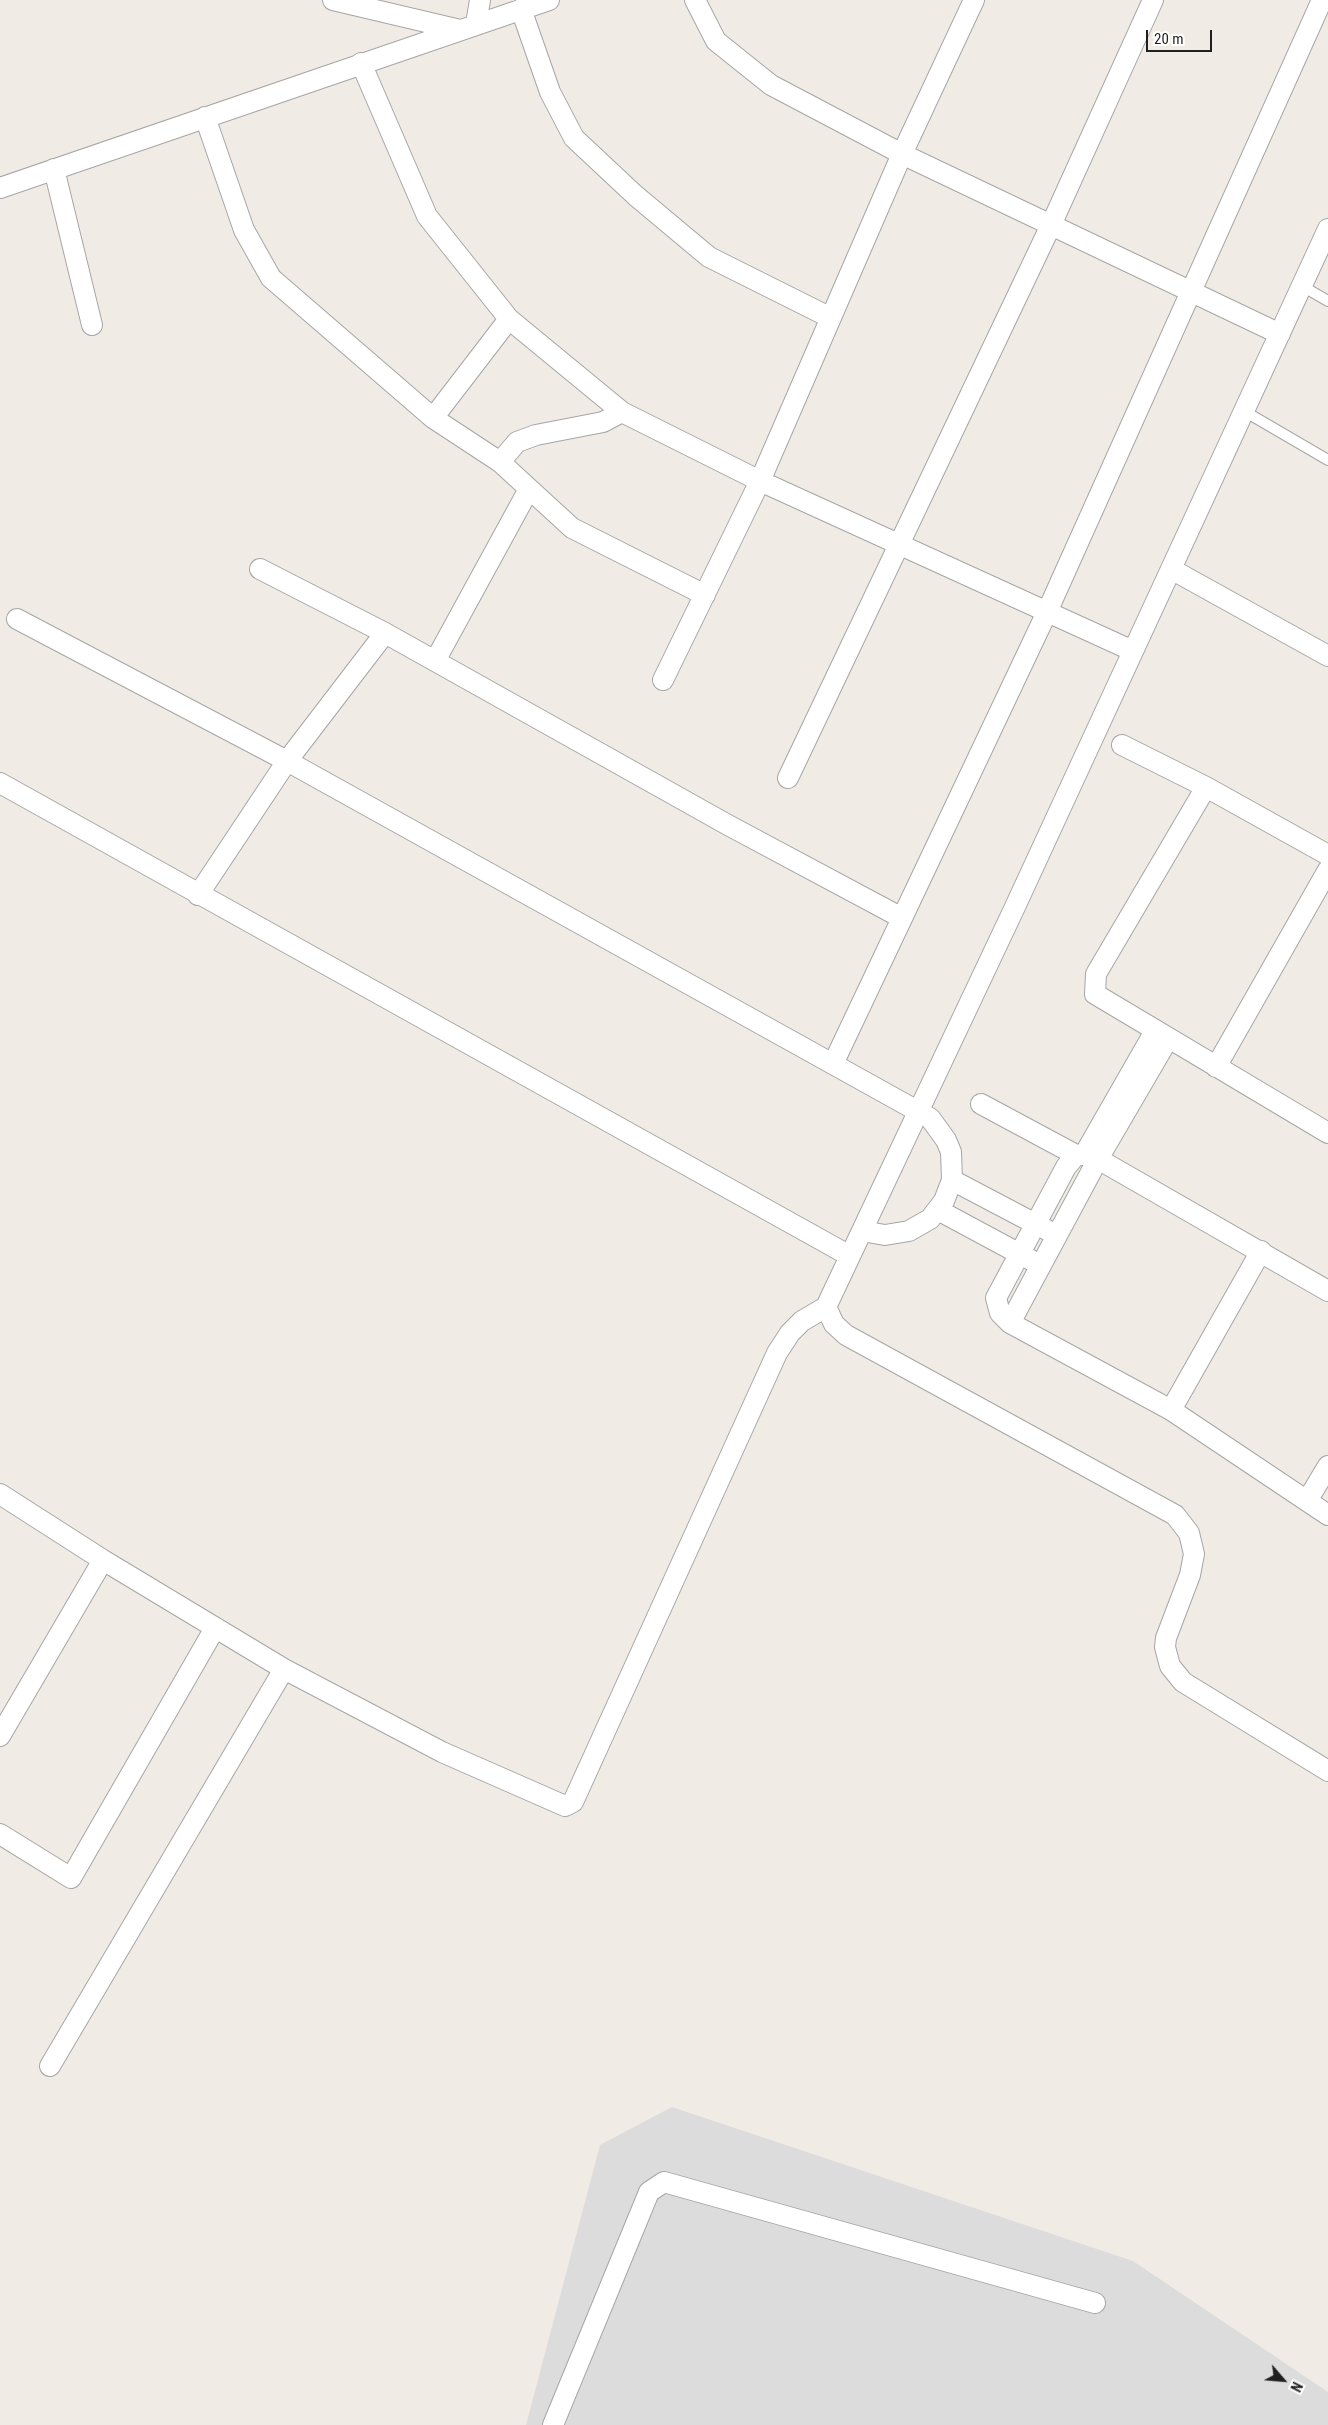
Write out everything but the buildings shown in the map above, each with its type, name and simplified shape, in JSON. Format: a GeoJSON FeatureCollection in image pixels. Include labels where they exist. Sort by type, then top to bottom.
{"type":"FeatureCollection","features":[{"type":"Feature","properties":{"kind":"street"},"geometry":{"type":"LineString","coordinates":[[333,0],[468,27]]}},
{"type":"Feature","properties":{"kind":"street"},"geometry":{"type":"LineString","coordinates":[[468,27],[480,0]]}},
{"type":"Feature","properties":{"kind":"street"},"geometry":{"type":"LineString","coordinates":[[0,188],[549,0]]}},
{"type":"Feature","properties":{"kind":"street"},"geometry":{"type":"LineString","coordinates":[[695,0],[716,41],[771,86],[902,154],[1280,334]]}},
{"type":"Feature","properties":{"kind":"street"},"geometry":{"type":"LineString","coordinates":[[663,680],[760,481],[902,154],[974,0]]}},
{"type":"Feature","properties":{"kind":"street"},"geometry":{"type":"LineString","coordinates":[[788,778],[1051,225],[1153,0]]}},
{"type":"Feature","properties":{"kind":"street"},"geometry":{"type":"LineString","coordinates":[[833,1064],[1047,612],[1322,0]]}},
{"type":"Feature","properties":{"kind":"street"},"geometry":{"type":"LineString","coordinates":[[521,9],[550,92],[574,138],[636,196],[709,257],[831,318]]}},
{"type":"Feature","properties":{"kind":"street"},"geometry":{"type":"LineString","coordinates":[[361,63],[427,216],[509,319],[622,412],[760,481],[1133,651]]}},
{"type":"Feature","properties":{"kind":"street"},"geometry":{"type":"LineString","coordinates":[[205,117],[244,230],[271,278],[433,418],[500,462],[572,528],[705,594]]}},
{"type":"Feature","properties":{"kind":"street"},"geometry":{"type":"LineString","coordinates":[[54,169],[92,325]]}},
{"type":"Feature","properties":{"kind":"street"},"geometry":{"type":"LineString","coordinates":[[0,1494],[103,1560],[284,1669],[451,1756],[555,1804],[565,1806],[574,1802],[777,1353],[790,1333],[802,1321],[826,1307],[919,1111],[1328,229]]}},
{"type":"Feature","properties":{"kind":"street"},"geometry":{"type":"LineString","coordinates":[[433,418],[509,319]]}},
{"type":"Feature","properties":{"kind":"street"},"geometry":{"type":"LineString","coordinates":[[500,462],[517,442],[536,434],[603,422],[622,412]]}},
{"type":"Feature","properties":{"kind":"street"},"geometry":{"type":"LineString","coordinates":[[436,661],[529,489]]}},
{"type":"Feature","properties":{"kind":"street"},"geometry":{"type":"LineString","coordinates":[[260,569],[385,633],[728,825],[902,918]]}},
{"type":"Feature","properties":{"kind":"street"},"geometry":{"type":"LineString","coordinates":[[1171,569],[1328,656]]}},
{"type":"Feature","properties":{"kind":"street"},"geometry":{"type":"LineString","coordinates":[[17,618],[287,761],[919,1111],[934,1123],[946,1140],[951,1152],[952,1180],[949,1190],[938,1210],[920,1226],[909,1232],[885,1235],[862,1231]]}},
{"type":"Feature","properties":{"kind":"street"},"geometry":{"type":"LineString","coordinates":[[198,895],[287,761],[385,633]]}},
{"type":"Feature","properties":{"kind":"street"},"geometry":{"type":"LineString","coordinates":[[1122,745],[1206,787],[1328,855]]}},
{"type":"Feature","properties":{"kind":"street"},"geometry":{"type":"LineString","coordinates":[[0,783],[198,895],[850,1256]]}},
{"type":"Feature","properties":{"kind":"street"},"geometry":{"type":"LineString","coordinates":[[1206,787],[1096,974],[1095,994],[1328,1133]]}},
{"type":"Feature","properties":{"kind":"street"},"geometry":{"type":"LineString","coordinates":[[1216,1067],[1328,870]]}},
{"type":"Feature","properties":{"kind":"street"},"geometry":{"type":"LineString","coordinates":[[1010,1323],[1057,1235],[1086,1156],[1162,1035]]}},
{"type":"Feature","properties":{"kind":"street"},"geometry":{"type":"LineString","coordinates":[[981,1104],[1086,1156],[1261,1251],[1328,1291]]}},
{"type":"Feature","properties":{"kind":"street"},"geometry":{"type":"LineString","coordinates":[[1086,1156],[1066,1168],[996,1298],[1000,1313],[1010,1323],[1171,1410],[1328,1515]]}},
{"type":"Feature","properties":{"kind":"street"},"geometry":{"type":"LineString","coordinates":[[952,1180],[1057,1235]]}},
{"type":"Feature","properties":{"kind":"street"},"geometry":{"type":"LineString","coordinates":[[938,1210],[1041,1265]]}},
{"type":"Feature","properties":{"kind":"street"},"geometry":{"type":"LineString","coordinates":[[1171,1410],[1261,1251]]}},
{"type":"Feature","properties":{"kind":"street"},"geometry":{"type":"LineString","coordinates":[[826,1307],[834,1324],[846,1335],[1175,1515],[1189,1533],[1194,1554],[1190,1575],[1166,1638],[1165,1647],[1170,1666],[1183,1682],[1328,1771]]}},
{"type":"Feature","properties":{"kind":"street"},"geometry":{"type":"LineString","coordinates":[[1307,1501],[1328,1466]]}},
{"type":"Feature","properties":{"kind":"street"},"geometry":{"type":"LineString","coordinates":[[0,1736],[103,1560]]}},
{"type":"Feature","properties":{"kind":"street"},"geometry":{"type":"LineString","coordinates":[[0,1834],[71,1878],[215,1628]]}},
{"type":"Feature","properties":{"kind":"street"},"geometry":{"type":"LineString","coordinates":[[50,2066],[284,1669]]}},
{"type":"Feature","properties":{"kind":"street"},"geometry":{"type":"LineString","coordinates":[[553,2425],[649,2192],[664,2182],[1096,2303]]}},
{"type":"Feature","properties":{"kind":"lane"},"geometry":{"type":"LineString","coordinates":[[1302,286],[1328,301]]}},
{"type":"Feature","properties":{"kind":"lane"},"geometry":{"type":"LineString","coordinates":[[1244,411],[1328,460]]}},
{"type":"Feature","properties":{"kind":"shaded area"},"geometry":{"type":"Polygon","coordinates":[[[672,2107],[1133,2261],[1328,2392],[1328,2425],[526,2425],[600,2145],[672,2107]]]}}]}
